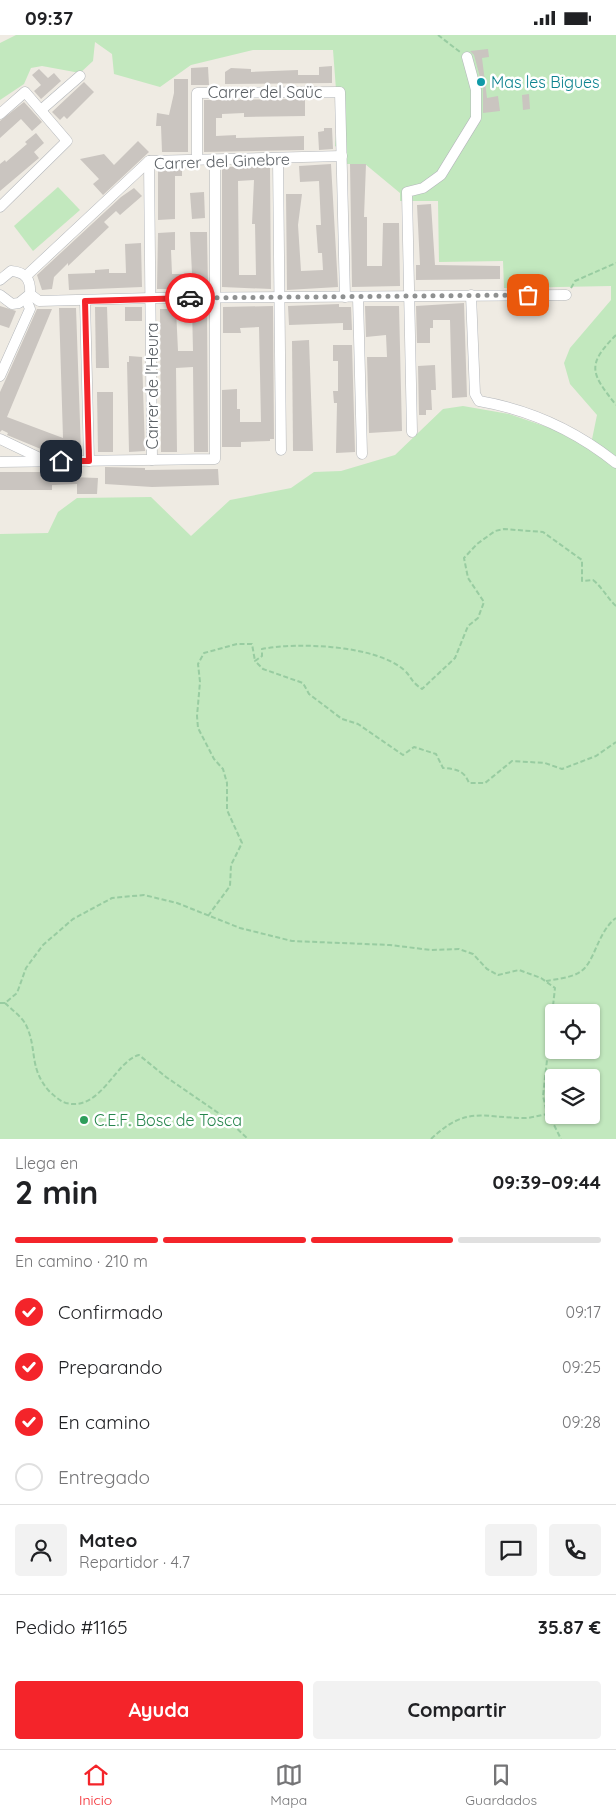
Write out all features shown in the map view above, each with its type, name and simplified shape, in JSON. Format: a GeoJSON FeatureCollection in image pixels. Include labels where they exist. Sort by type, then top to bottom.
{"type":"FeatureCollection","features":[{"type":"Feature","properties":{"kind":"street"},"geometry":{"type":"LineString","coordinates":[[412,432],[406,192],[423,188],[441,175],[476,118],[476,90],[467,57]]}},
{"type":"Feature","properties":{"kind":"street"},"geometry":{"type":"LineString","coordinates":[[41,110],[80,76]]}},
{"type":"Feature","properties":{"kind":"street"},"geometry":{"type":"LineString","coordinates":[[0,114],[25,92],[67,141],[0,207]]}},
{"type":"Feature","properties":{"kind":"street","name":"Carrer del Saüc"},"geometry":{"type":"LineString","coordinates":[[197,160],[197,93],[340,92],[342,156]]}},
{"type":"Feature","properties":{"kind":"street"},"geometry":{"type":"LineString","coordinates":[[342,156],[345,297]]}},
{"type":"Feature","properties":{"kind":"street","name":"Carrer del Ginebre"},"geometry":{"type":"LineString","coordinates":[[26,276],[149,161],[342,156]]}},
{"type":"Feature","properties":{"kind":"street"},"geometry":{"type":"LineString","coordinates":[[278,159],[281,450]]}},
{"type":"Feature","properties":{"kind":"street"},"geometry":{"type":"LineString","coordinates":[[0,462],[215,459],[215,160]]}},
{"type":"Feature","properties":{"kind":"street","name":"Carrer de l'Heura"},"geometry":{"type":"LineString","coordinates":[[149,161],[152,461]]}},
{"type":"Feature","properties":{"kind":"street"},"geometry":{"type":"LineString","coordinates":[[0,376],[30,309],[28,297],[31,285],[26,276],[19,272],[11,271],[1,276]]}},
{"type":"Feature","properties":{"kind":"street"},"geometry":{"type":"LineString","coordinates":[[0,295],[12,304],[19,303],[28,297]]}},
{"type":"Feature","properties":{"kind":"street"},"geometry":{"type":"LineString","coordinates":[[471,295],[475,394],[479,401],[507,405],[557,425],[598,449],[616,463]]}},
{"type":"Feature","properties":{"kind":"street"},"geometry":{"type":"LineString","coordinates":[[28,297],[39,301],[85,301],[151,298],[566,295]]}},
{"type":"Feature","properties":{"kind":"street"},"geometry":{"type":"LineString","coordinates":[[358,297],[362,454]]}},
{"type":"Feature","properties":{"kind":"street"},"geometry":{"type":"LineString","coordinates":[[85,301],[89,461]]}},
{"type":"Feature","properties":{"kind":"street"},"geometry":{"type":"LineString","coordinates":[[0,439],[47,461]]}},
{"type":"Feature","properties":{"kind":"path"},"geometry":{"type":"LineString","coordinates":[[438,35],[467,57]]}},
{"type":"Feature","properties":{"kind":"path"},"geometry":{"type":"LineString","coordinates":[[566,295],[575,281],[616,263]]}},
{"type":"Feature","properties":{"kind":"path"},"geometry":{"type":"LineString","coordinates":[[616,335],[604,347],[596,367],[596,379],[616,405]]}},
{"type":"Feature","properties":{"kind":"path"},"geometry":{"type":"LineString","coordinates":[[255,661],[262,656],[262,649],[277,646],[329,646],[383,658],[405,670],[412,683],[422,689],[455,659],[468,625],[478,618],[484,602],[468,578],[464,558],[477,544],[495,531],[504,529],[543,532],[582,560],[582,581],[593,580],[604,589],[616,606]]}},
{"type":"Feature","properties":{"kind":"path"},"geometry":{"type":"LineString","coordinates":[[208,916],[230,887],[231,865],[242,843],[227,810],[227,783],[222,769],[214,759],[198,728],[198,664],[204,653],[237,644],[252,644],[255,661],[263,669],[303,683],[309,694],[342,719],[358,724],[403,755],[414,747],[436,754],[443,768],[457,769],[465,775],[469,783],[485,783],[512,761],[545,763],[562,769],[596,756],[616,742]]}},
{"type":"Feature","properties":{"kind":"path"},"geometry":{"type":"LineString","coordinates":[[0,1003],[5,1003],[17,993],[26,968],[43,945],[73,919],[112,898],[144,895],[177,903],[240,928],[292,941],[390,945],[431,950],[459,949],[473,954],[487,969],[498,975],[520,969],[546,981],[555,988],[546,1069]]}},
{"type":"Feature","properties":{"kind":"path"},"geometry":{"type":"LineString","coordinates":[[546,981],[576,974],[584,969],[600,935],[616,918]]}},
{"type":"Feature","properties":{"kind":"path"},"geometry":{"type":"LineString","coordinates":[[5,1003],[25,1023],[39,1079],[56,1097],[64,1102],[74,1104],[101,1092],[126,1064],[139,1055],[144,1057],[166,1077],[227,1119],[248,1139]]}},
{"type":"Feature","properties":{"kind":"path"},"geometry":{"type":"LineString","coordinates":[[545,1078],[543,1096],[545,1104]]}},
{"type":"Feature","properties":{"kind":"path"},"geometry":{"type":"LineString","coordinates":[[431,1139],[455,1121],[472,1114],[527,1118],[545,1115]]}},
{"type":"Feature","properties":{"kind":"path"},"geometry":{"type":"LineString","coordinates":[[553,1124],[561,1139]]}},
{"type":"Feature","properties":{"kind":"green space"},"geometry":{"type":"Polygon","coordinates":[[[16,35],[616,35],[616,1139],[0,1139],[0,534],[48,533],[58,512],[77,498],[151,497],[191,536],[230,500],[291,488],[314,472],[341,471],[395,455],[443,409],[463,406],[509,414],[553,429],[590,449],[597,415],[570,384],[564,363],[570,348],[611,300],[611,286],[504,288],[503,261],[439,262],[438,201],[400,201],[400,193],[365,164],[347,164],[347,153],[335,146],[338,116],[333,50],[253,50],[191,65],[160,87],[114,74],[112,54],[95,42],[93,61],[80,73],[42,66],[31,68],[24,84],[0,100],[0,43],[16,35]]]}},
{"type":"Feature","properties":{"kind":"green space"},"geometry":{"type":"Polygon","coordinates":[[[58,187],[80,210],[33,251],[14,226],[58,187]]]}},
{"type":"Feature","properties":{"kind":"building","name":"Mas les Bigues"},"geometry":{"type":"Polygon","coordinates":[[[488,49],[489,57],[482,58],[487,98],[498,96],[500,111],[483,113],[483,88],[474,55],[470,51],[488,49]]]}},
{"type":"Feature","properties":{"kind":"building"},"geometry":{"type":"Polygon","coordinates":[[[332,66],[332,83],[225,84],[225,72],[231,68],[251,69],[251,72],[298,70],[298,75],[319,75],[319,67],[332,66]]]}},
{"type":"Feature","properties":{"kind":"building"},"geometry":{"type":"Polygon","coordinates":[[[208,67],[209,85],[191,85],[191,68],[208,67]]]}},
{"type":"Feature","properties":{"kind":"building"},"geometry":{"type":"Polygon","coordinates":[[[39,69],[48,78],[54,73],[61,81],[41,99],[34,91],[41,85],[32,75],[39,69]]]}},
{"type":"Feature","properties":{"kind":"building"},"geometry":{"type":"Polygon","coordinates":[[[174,79],[188,79],[188,152],[162,152],[161,126],[156,126],[157,113],[169,115],[174,93],[174,79]]]}},
{"type":"Feature","properties":{"kind":"building"},"geometry":{"type":"Polygon","coordinates":[[[84,82],[94,92],[67,119],[64,116],[60,120],[52,112],[84,82]]]}},
{"type":"Feature","properties":{"kind":"building"},"geometry":{"type":"Polygon","coordinates":[[[529,94],[530,109],[523,110],[522,95],[529,94]]]}},
{"type":"Feature","properties":{"kind":"building"},"geometry":{"type":"Polygon","coordinates":[[[305,99],[305,116],[244,117],[244,113],[222,114],[222,118],[216,118],[216,136],[236,135],[236,138],[304,136],[304,150],[204,152],[204,100],[305,99]]]}},
{"type":"Feature","properties":{"kind":"building"},"geometry":{"type":"Polygon","coordinates":[[[24,102],[42,122],[32,131],[21,119],[0,138],[0,121],[24,102]]]}},
{"type":"Feature","properties":{"kind":"building"},"geometry":{"type":"Polygon","coordinates":[[[324,128],[332,128],[333,149],[319,150],[318,132],[324,131],[324,128]]]}},
{"type":"Feature","properties":{"kind":"building"},"geometry":{"type":"Polygon","coordinates":[[[36,133],[44,143],[34,152],[39,158],[0,191],[0,164],[5,160],[6,162],[27,144],[25,142],[36,133]]]}},
{"type":"Feature","properties":{"kind":"building"},"geometry":{"type":"Polygon","coordinates":[[[138,141],[149,152],[103,195],[93,184],[99,179],[80,159],[104,154],[114,165],[138,141]]]}},
{"type":"Feature","properties":{"kind":"building"},"geometry":{"type":"Polygon","coordinates":[[[331,164],[338,287],[287,290],[286,194],[302,194],[298,225],[301,271],[323,270],[322,253],[318,253],[316,225],[321,225],[319,181],[300,182],[299,166],[331,164]]]}},
{"type":"Feature","properties":{"kind":"building"},"geometry":{"type":"Polygon","coordinates":[[[350,164],[366,164],[364,217],[367,217],[367,266],[382,266],[383,223],[399,223],[400,286],[352,287],[350,164]]]}},
{"type":"Feature","properties":{"kind":"building"},"geometry":{"type":"Polygon","coordinates":[[[270,166],[271,289],[222,287],[222,167],[270,166]],[[254,180],[238,181],[239,275],[256,275],[255,224],[252,224],[254,180]]]}},
{"type":"Feature","properties":{"kind":"building"},"geometry":{"type":"Polygon","coordinates":[[[158,168],[182,168],[182,176],[175,176],[175,219],[158,220],[158,168]]]}},
{"type":"Feature","properties":{"kind":"building"},"geometry":{"type":"Polygon","coordinates":[[[134,188],[142,196],[120,215],[116,211],[104,222],[109,227],[54,277],[52,289],[42,290],[37,275],[121,197],[134,188]]]}},
{"type":"Feature","properties":{"kind":"building"},"geometry":{"type":"Polygon","coordinates":[[[204,192],[205,218],[192,219],[190,193],[204,192]]]}},
{"type":"Feature","properties":{"kind":"building"},"geometry":{"type":"Polygon","coordinates":[[[431,204],[435,265],[500,266],[500,279],[416,280],[416,265],[420,265],[417,205],[431,204]]]}},
{"type":"Feature","properties":{"kind":"building"},"geometry":{"type":"Polygon","coordinates":[[[175,232],[175,250],[171,250],[172,274],[192,274],[190,232],[207,232],[208,289],[157,289],[158,233],[175,232]]]}},
{"type":"Feature","properties":{"kind":"building"},"geometry":{"type":"Polygon","coordinates":[[[141,243],[142,287],[69,290],[68,274],[95,273],[95,270],[109,269],[109,273],[126,273],[125,244],[141,243]]]}},
{"type":"Feature","properties":{"kind":"building"},"geometry":{"type":"Polygon","coordinates":[[[464,303],[467,397],[452,398],[450,320],[433,320],[433,328],[430,328],[430,343],[417,343],[416,306],[464,303]]]}},
{"type":"Feature","properties":{"kind":"building"},"geometry":{"type":"Polygon","coordinates":[[[339,304],[339,307],[351,307],[352,330],[343,330],[343,323],[289,325],[288,306],[339,304]]]}},
{"type":"Feature","properties":{"kind":"building"},"geometry":{"type":"Polygon","coordinates":[[[0,306],[16,311],[9,328],[0,325],[0,306]]]}},
{"type":"Feature","properties":{"kind":"building"},"geometry":{"type":"Polygon","coordinates":[[[273,306],[274,439],[270,439],[270,441],[241,442],[241,447],[222,447],[222,390],[237,389],[237,409],[240,409],[240,422],[261,422],[259,327],[240,328],[241,333],[223,333],[223,307],[273,306]]]}},
{"type":"Feature","properties":{"kind":"building"},"geometry":{"type":"Polygon","coordinates":[[[365,306],[399,306],[402,431],[369,433],[367,357],[387,357],[386,335],[366,337],[365,306]]]}},
{"type":"Feature","properties":{"kind":"building"},"geometry":{"type":"Polygon","coordinates":[[[95,307],[107,307],[109,368],[96,368],[95,307]]]}},
{"type":"Feature","properties":{"kind":"building"},"geometry":{"type":"Polygon","coordinates":[[[125,307],[142,307],[142,321],[125,321],[125,307]]]}},
{"type":"Feature","properties":{"kind":"building"},"geometry":{"type":"Polygon","coordinates":[[[59,308],[76,308],[81,451],[48,452],[7,435],[8,433],[2,430],[0,432],[0,392],[37,309],[52,309],[7,417],[63,438],[59,308]]]}},
{"type":"Feature","properties":{"kind":"building"},"geometry":{"type":"Polygon","coordinates":[[[192,308],[207,308],[208,452],[194,452],[193,367],[176,368],[177,452],[161,452],[160,309],[176,309],[178,351],[193,351],[192,308]]]}},
{"type":"Feature","properties":{"kind":"building"},"geometry":{"type":"Polygon","coordinates":[[[309,340],[313,451],[293,451],[292,341],[309,340]]]}},
{"type":"Feature","properties":{"kind":"building"},"geometry":{"type":"Polygon","coordinates":[[[333,345],[352,345],[355,452],[336,453],[337,403],[334,403],[333,391],[338,391],[338,361],[333,361],[333,345]]]}},
{"type":"Feature","properties":{"kind":"building"},"geometry":{"type":"Polygon","coordinates":[[[129,356],[142,357],[145,451],[129,452],[127,362],[129,362],[129,356]]]}},
{"type":"Feature","properties":{"kind":"building"},"geometry":{"type":"Polygon","coordinates":[[[435,365],[436,390],[431,390],[432,410],[426,410],[426,415],[419,415],[418,366],[435,365]]]}},
{"type":"Feature","properties":{"kind":"building"},"geometry":{"type":"Polygon","coordinates":[[[97,392],[113,392],[113,452],[98,452],[97,392]]]}},
{"type":"Feature","properties":{"kind":"building"},"geometry":{"type":"Polygon","coordinates":[[[105,467],[145,468],[145,470],[218,469],[219,485],[152,487],[105,484],[105,467]]]}},
{"type":"Feature","properties":{"kind":"building"},"geometry":{"type":"Polygon","coordinates":[[[58,468],[70,468],[70,477],[98,478],[97,494],[77,494],[77,484],[52,485],[52,490],[0,490],[0,472],[59,472],[58,468]]]}},
{"type":"Feature","properties":{"kind":"way so far"},"geometry":{"type":"LineString","coordinates":[[190,298],[528,295]]}},
{"type":"Feature","properties":{"kind":"place","name":"Mas les Bigues"},"geometry":{"type":"Point","coordinates":[481,82]}},
{"type":"Feature","properties":{"kind":"place","name":"C.E.F. Bosc de Tosca"},"geometry":{"type":"Point","coordinates":[84,1120]}},
{"type":"Feature","properties":{"kind":"route"},"geometry":{"type":"LineString","coordinates":[[61,461],[89,461],[85,301],[190,298]]}}]}
